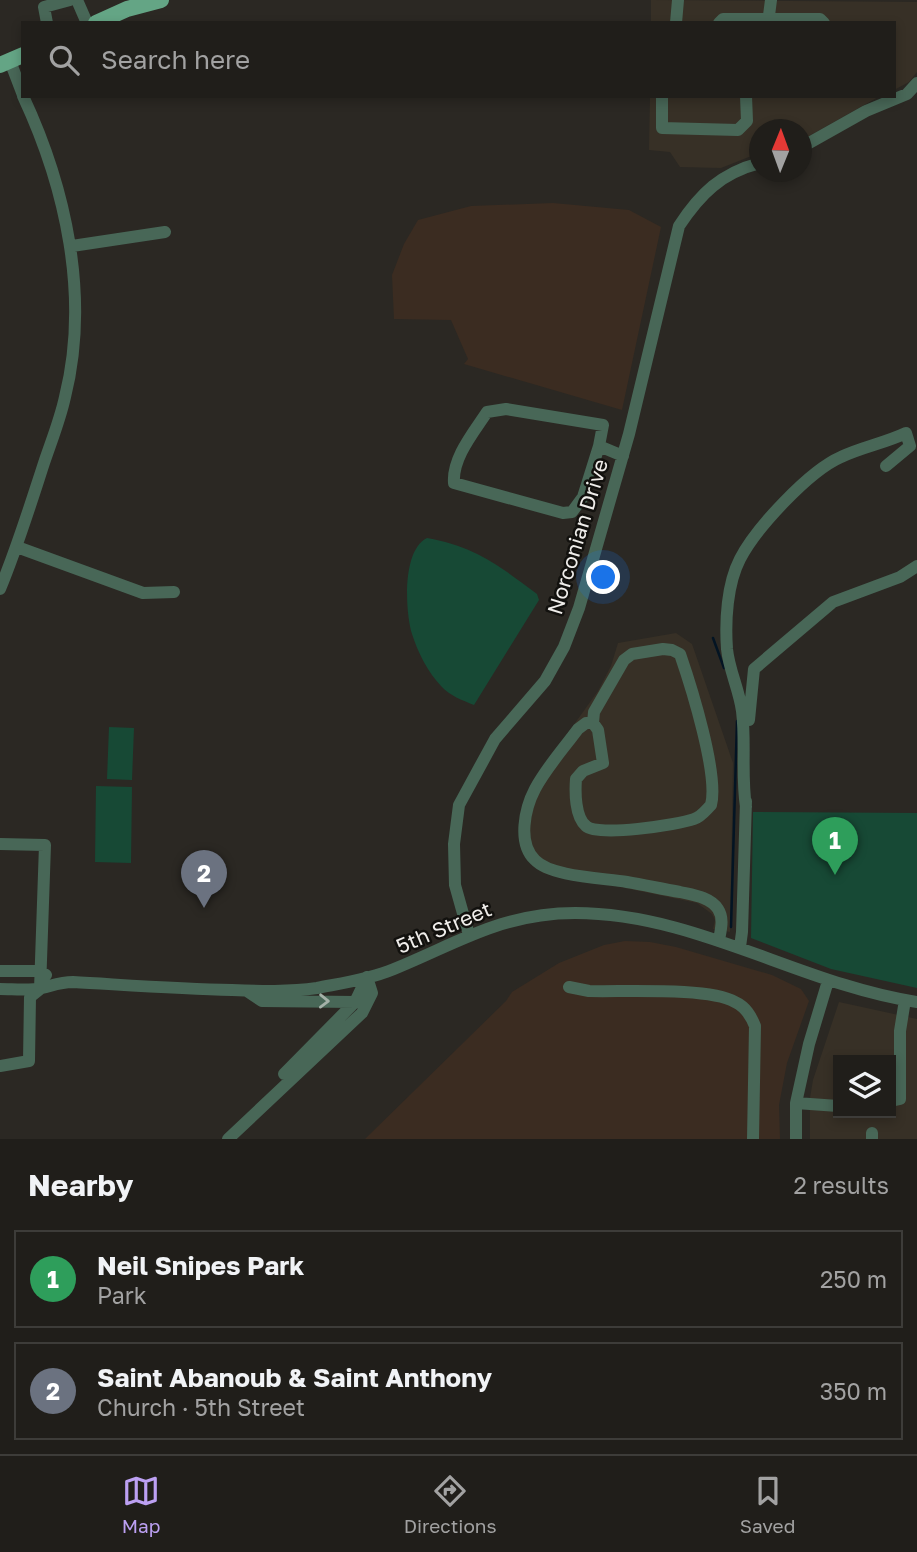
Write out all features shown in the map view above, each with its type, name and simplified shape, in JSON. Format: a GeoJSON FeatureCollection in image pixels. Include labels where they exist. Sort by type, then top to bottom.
{"type":"FeatureCollection","features":[{"type":"Feature","properties":{"kind":"main road"},"geometry":{"type":"LineString","coordinates":[[100,21],[127,9],[161,0]]}},
{"type":"Feature","properties":{"kind":"street"},"geometry":{"type":"LineString","coordinates":[[47,21],[44,7],[70,0]]}},
{"type":"Feature","properties":{"kind":"street"},"geometry":{"type":"LineString","coordinates":[[77,0],[86,21]]}},
{"type":"Feature","properties":{"kind":"street"},"geometry":{"type":"LineString","coordinates":[[677,21],[678,0]]}},
{"type":"Feature","properties":{"kind":"street"},"geometry":{"type":"LineString","coordinates":[[769,21],[771,0]]}},
{"type":"Feature","properties":{"kind":"street"},"geometry":{"type":"LineString","coordinates":[[721,21],[822,21]]}},
{"type":"Feature","properties":{"kind":"street"},"geometry":{"type":"LineString","coordinates":[[11,60],[21,90]]}},
{"type":"Feature","properties":{"kind":"street"},"geometry":{"type":"LineString","coordinates":[[812,141],[866,111],[907,94],[916,85]]}},
{"type":"Feature","properties":{"kind":"street"},"geometry":{"type":"LineString","coordinates":[[0,589],[17,547],[65,397],[74,322],[72,246],[58,191],[35,122],[24,98]]}},
{"type":"Feature","properties":{"kind":"street"},"geometry":{"type":"LineString","coordinates":[[662,98],[662,128],[738,130],[747,121],[746,98]]}},
{"type":"Feature","properties":{"kind":"street","name":"Norconian Drive"},"geometry":{"type":"LineString","coordinates":[[468,934],[455,885],[454,844],[459,805],[495,739],[545,681],[564,647],[579,608],[623,456],[679,226],[697,199],[721,178],[749,167]]}},
{"type":"Feature","properties":{"kind":"street"},"geometry":{"type":"LineString","coordinates":[[72,246],[165,232]]}},
{"type":"Feature","properties":{"kind":"street"},"geometry":{"type":"LineString","coordinates":[[506,409],[603,425],[599,446],[583,497],[572,512],[563,513],[454,482],[453,472],[457,463],[487,412],[506,409]]}},
{"type":"Feature","properties":{"kind":"street"},"geometry":{"type":"LineString","coordinates":[[746,807],[742,786],[742,708],[729,664],[727,647],[732,581],[740,559],[773,514],[821,469],[839,457],[906,433],[911,446],[886,466]]}},
{"type":"Feature","properties":{"kind":"street"},"geometry":{"type":"LineString","coordinates":[[599,446],[623,456]]}},
{"type":"Feature","properties":{"kind":"street"},"geometry":{"type":"LineString","coordinates":[[17,547],[143,593],[174,592]]}},
{"type":"Feature","properties":{"kind":"street"},"geometry":{"type":"LineString","coordinates":[[740,947],[750,704],[754,669],[833,601],[900,577],[917,566]]}},
{"type":"Feature","properties":{"kind":"street"},"geometry":{"type":"LineString","coordinates":[[663,649],[680,654],[699,715],[712,786],[710,805],[695,819],[662,825],[602,831],[591,830],[583,825],[576,779],[583,771],[603,763],[598,730],[593,723],[594,712],[624,660],[632,654],[663,649]]}},
{"type":"Feature","properties":{"kind":"street"},"geometry":{"type":"LineString","coordinates":[[593,723],[586,723],[578,729],[534,791],[525,821],[529,852],[542,866],[558,871],[642,884],[707,899],[716,906],[721,915],[719,940]]}},
{"type":"Feature","properties":{"kind":"street"},"geometry":{"type":"LineString","coordinates":[[0,844],[44,845],[40,989],[30,997],[29,1061],[0,1066]]}},
{"type":"Feature","properties":{"kind":"street","name":"5th Street"},"geometry":{"type":"LineString","coordinates":[[0,989],[40,989],[59,982],[153,988],[314,988],[393,970],[468,934],[503,923],[573,913],[637,918],[719,940],[828,981],[911,1001]]}},
{"type":"Feature","properties":{"kind":"street"},"geometry":{"type":"LineString","coordinates":[[0,971],[40,971]]}},
{"type":"Feature","properties":{"kind":"street","name":"5th Street"},"geometry":{"type":"LineString","coordinates":[[40,971],[59,982]]}},
{"type":"Feature","properties":{"kind":"street"},"geometry":{"type":"LineString","coordinates":[[217,1139],[355,1002],[367,978]]}},
{"type":"Feature","properties":{"kind":"street"},"geometry":{"type":"LineString","coordinates":[[228,1139],[362,1013],[372,993],[367,978]]}},
{"type":"Feature","properties":{"kind":"street"},"geometry":{"type":"LineString","coordinates":[[796,1139],[796,1103],[808,1044],[828,981]]}},
{"type":"Feature","properties":{"kind":"street"},"geometry":{"type":"LineString","coordinates":[[569,987],[589,991],[717,994],[737,1002],[750,1013],[755,1027],[752,1139]]}},
{"type":"Feature","properties":{"kind":"street"},"geometry":{"type":"LineString","coordinates":[[246,990],[262,1001],[355,1002]]}},
{"type":"Feature","properties":{"kind":"street"},"geometry":{"type":"LineString","coordinates":[[896,1099],[900,1098],[900,1031],[911,1001]]}},
{"type":"Feature","properties":{"kind":"street"},"geometry":{"type":"LineString","coordinates":[[796,1103],[833,1106]]}},
{"type":"Feature","properties":{"kind":"shaded area"},"geometry":{"type":"Polygon","coordinates":[[[651,0],[917,2],[917,72],[909,82],[896,89],[896,21],[651,21],[651,0]]]}},
{"type":"Feature","properties":{"kind":"shaded area"},"geometry":{"type":"Polygon","coordinates":[[[650,98],[876,98],[812,134],[812,119],[749,119],[749,157],[721,168],[680,167],[670,152],[649,150],[650,98]]]}},
{"type":"Feature","properties":{"kind":"shaded area"},"geometry":{"type":"Polygon","coordinates":[[[553,203],[629,210],[661,227],[622,410],[464,364],[468,359],[451,320],[394,319],[392,275],[404,244],[418,220],[471,206],[553,203]]]}},
{"type":"Feature","properties":{"kind":"shaded area"},"geometry":{"type":"Polygon","coordinates":[[[676,633],[692,644],[733,763],[730,932],[713,929],[715,920],[712,914],[697,903],[601,883],[562,878],[543,873],[531,863],[523,809],[560,744],[598,691],[611,666],[618,643],[676,633]]]}},
{"type":"Feature","properties":{"kind":"shaded area"},"geometry":{"type":"Polygon","coordinates":[[[625,941],[676,947],[772,975],[801,989],[809,1001],[787,1063],[779,1105],[780,1139],[365,1139],[506,1001],[512,992],[559,963],[604,945],[625,941]]]}},
{"type":"Feature","properties":{"kind":"shaded area"},"geometry":{"type":"Polygon","coordinates":[[[839,1002],[917,1019],[917,1139],[810,1139],[813,1080],[839,1002]]]}},
{"type":"Feature","properties":{"kind":"green space"},"geometry":{"type":"Polygon","coordinates":[[[427,538],[459,546],[486,558],[537,594],[539,600],[474,705],[452,695],[441,686],[424,662],[412,634],[407,597],[409,568],[419,545],[427,538]]]}},
{"type":"Feature","properties":{"kind":"green space"},"geometry":{"type":"Polygon","coordinates":[[[109,727],[134,728],[132,780],[107,779],[109,727]]]}},
{"type":"Feature","properties":{"kind":"green space"},"geometry":{"type":"Polygon","coordinates":[[[96,786],[132,787],[131,863],[95,862],[96,786]]]}},
{"type":"Feature","properties":{"kind":"green space"},"geometry":{"type":"Polygon","coordinates":[[[753,812],[917,813],[917,988],[831,969],[751,938],[753,812]]]}},
{"type":"Feature","properties":{"kind":"waterway"},"geometry":{"type":"LineString","coordinates":[[713,638],[724,668]]}},
{"type":"Feature","properties":{"kind":"waterway"},"geometry":{"type":"LineString","coordinates":[[731,927],[737,721]]}},
{"type":"Feature","properties":{"kind":"place","name":"Neil Snipes Park"},"geometry":{"type":"Point","coordinates":[835,875]}},
{"type":"Feature","properties":{"kind":"place","name":"Saint Abanoub & Saint Anthony"},"geometry":{"type":"Point","coordinates":[204,908]}}]}
